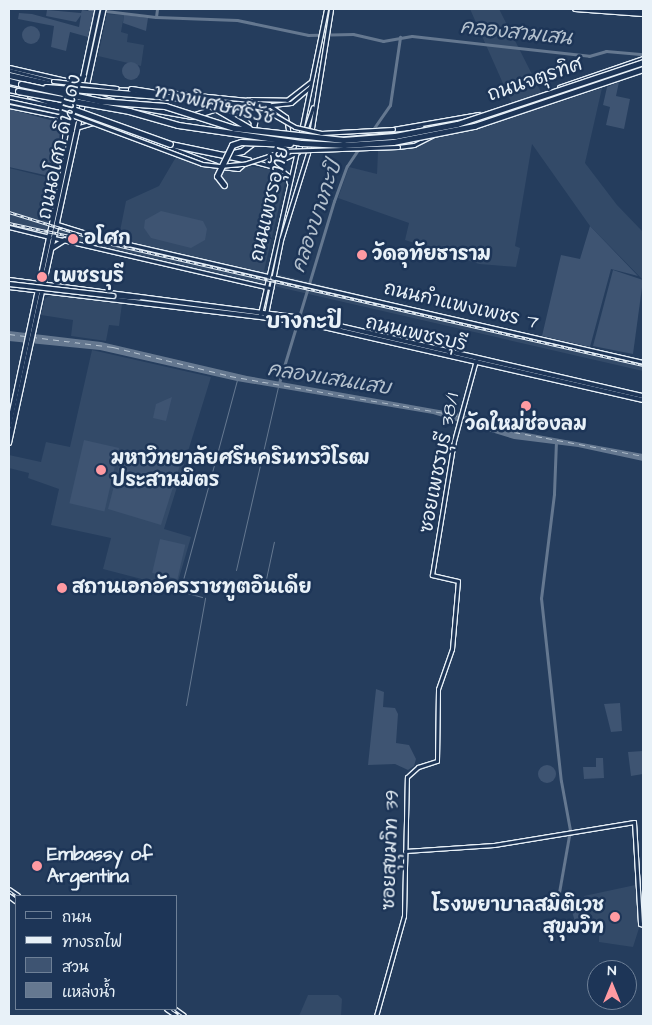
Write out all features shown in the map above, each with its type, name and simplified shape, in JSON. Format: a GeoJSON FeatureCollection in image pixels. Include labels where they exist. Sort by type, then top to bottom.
{"type":"FeatureCollection","features":[{"type":"Feature","properties":{"kind":"highway","name":"ทางพิเศษศรีรัช"},"geometry":{"type":"LineString","coordinates":[[9,81],[100,101],[166,106],[214,123],[270,134],[343,140],[425,131],[514,107],[643,62]]}},
{"type":"Feature","properties":{"kind":"highway","name":"ทางพิเศษศรีรัช"},"geometry":{"type":"LineString","coordinates":[[9,89],[129,111],[178,125],[301,142],[370,144],[456,131],[643,68]]}},
{"type":"Feature","properties":{"kind":"highway"},"geometry":{"type":"LineString","coordinates":[[9,75],[84,89]]}},
{"type":"Feature","properties":{"kind":"highway"},"geometry":{"type":"LineString","coordinates":[[21,84],[269,105]]}},
{"type":"Feature","properties":{"kind":"highway"},"geometry":{"type":"LineString","coordinates":[[131,89],[207,103],[236,122],[270,134]]}},
{"type":"Feature","properties":{"kind":"highway"},"geometry":{"type":"LineString","coordinates":[[18,91],[170,144],[248,160]]}},
{"type":"Feature","properties":{"kind":"highway"},"geometry":{"type":"LineString","coordinates":[[97,97],[192,116],[239,102]]}},
{"type":"Feature","properties":{"kind":"highway"},"geometry":{"type":"LineString","coordinates":[[9,99],[68,110],[74,119]]}},
{"type":"Feature","properties":{"kind":"highway"},"geometry":{"type":"LineString","coordinates":[[223,155],[248,149],[255,134],[249,114],[226,106]]}},
{"type":"Feature","properties":{"kind":"highway"},"geometry":{"type":"LineString","coordinates":[[224,185],[217,181],[218,172],[226,150],[235,143],[301,142]]}},
{"type":"Feature","properties":{"kind":"main road","name":"ถนนอโศก-ดินแดง"},"geometry":{"type":"LineString","coordinates":[[24,360],[40,291],[41,273],[57,224],[79,127],[82,112],[84,76],[98,9]]}},
{"type":"Feature","properties":{"kind":"main road","name":"ถนนอโศก-ดินแดง"},"geometry":{"type":"LineString","coordinates":[[41,284],[47,270],[52,248],[52,237],[74,119],[84,89],[104,9]]}},
{"type":"Feature","properties":{"kind":"main road","name":"ถนนเพชรอุทัย"},"geometry":{"type":"LineString","coordinates":[[301,142],[300,134],[326,9]]}},
{"type":"Feature","properties":{"kind":"main road","name":"ถนนเพชรอุทัย"},"geometry":{"type":"LineString","coordinates":[[266,314],[272,277],[310,142],[314,101],[332,9]]}},
{"type":"Feature","properties":{"kind":"main road"},"geometry":{"type":"LineString","coordinates":[[575,9],[643,12]]}},
{"type":"Feature","properties":{"kind":"main road"},"geometry":{"type":"LineString","coordinates":[[608,9],[643,12]]}},
{"type":"Feature","properties":{"kind":"main road","name":"ถนนจตุรทิศ"},"geometry":{"type":"LineString","coordinates":[[300,134],[338,136],[390,133],[435,124],[523,100],[643,58]]}},
{"type":"Feature","properties":{"kind":"main road"},"geometry":{"type":"LineString","coordinates":[[9,68],[74,82],[84,76]]}},
{"type":"Feature","properties":{"kind":"main road","name":"ถนนจตุรทิศ"},"geometry":{"type":"LineString","coordinates":[[9,68],[82,86],[248,100],[296,127],[321,133],[393,129],[435,124]]}},
{"type":"Feature","properties":{"kind":"main road","name":"ถนนจตุรทิศ"},"geometry":{"type":"LineString","coordinates":[[301,142],[346,143],[381,141],[436,134],[504,115],[643,68]]}},
{"type":"Feature","properties":{"kind":"main road"},"geometry":{"type":"LineString","coordinates":[[84,89],[90,96],[97,97],[114,88],[279,102],[297,95],[311,80]]}},
{"type":"Feature","properties":{"kind":"main road"},"geometry":{"type":"LineString","coordinates":[[269,105],[291,103],[310,87]]}},
{"type":"Feature","properties":{"kind":"main road","name":"ถนนจตุรทิศ"},"geometry":{"type":"LineString","coordinates":[[9,99],[69,114],[202,164],[218,166],[244,164],[284,151],[414,145],[436,134]]}},
{"type":"Feature","properties":{"kind":"main road"},"geometry":{"type":"LineString","coordinates":[[270,165],[277,164],[297,152],[306,135],[314,101]]}},
{"type":"Feature","properties":{"kind":"main road"},"geometry":{"type":"LineString","coordinates":[[269,105],[283,113],[290,131],[300,134]]}},
{"type":"Feature","properties":{"kind":"main road"},"geometry":{"type":"LineString","coordinates":[[9,106],[64,117],[72,130]]}},
{"type":"Feature","properties":{"kind":"main road"},"geometry":{"type":"LineString","coordinates":[[82,112],[96,122],[224,167],[238,169],[248,160],[270,165],[287,175],[288,191]]}},
{"type":"Feature","properties":{"kind":"main road"},"geometry":{"type":"LineString","coordinates":[[79,127],[96,122]]}},
{"type":"Feature","properties":{"kind":"main road"},"geometry":{"type":"LineString","coordinates":[[277,164],[287,125]]}},
{"type":"Feature","properties":{"kind":"main road"},"geometry":{"type":"LineString","coordinates":[[286,131],[301,142]]}},
{"type":"Feature","properties":{"kind":"main road"},"geometry":{"type":"LineString","coordinates":[[338,136],[338,143]]}},
{"type":"Feature","properties":{"kind":"main road"},"geometry":{"type":"LineString","coordinates":[[309,146],[320,143]]}},
{"type":"Feature","properties":{"kind":"main road","name":"ถนนเพชรอุทัย"},"geometry":{"type":"LineString","coordinates":[[260,315],[297,152]]}},
{"type":"Feature","properties":{"kind":"main road"},"geometry":{"type":"LineString","coordinates":[[57,224],[102,238],[268,276]]}},
{"type":"Feature","properties":{"kind":"main road"},"geometry":{"type":"LineString","coordinates":[[9,227],[270,288]]}},
{"type":"Feature","properties":{"kind":"main road"},"geometry":{"type":"LineString","coordinates":[[52,248],[65,240]]}},
{"type":"Feature","properties":{"kind":"main road"},"geometry":{"type":"LineString","coordinates":[[47,270],[52,286]]}},
{"type":"Feature","properties":{"kind":"main road"},"geometry":{"type":"LineString","coordinates":[[27,282],[41,273]]}},
{"type":"Feature","properties":{"kind":"main road","name":"ถนนกำแพงเพชร 7"},"geometry":{"type":"LineString","coordinates":[[272,277],[643,362]]}},
{"type":"Feature","properties":{"kind":"main road","name":"ถนนเพชรบุรี"},"geometry":{"type":"LineString","coordinates":[[9,283],[27,282],[300,320]]}},
{"type":"Feature","properties":{"kind":"main road","name":"ถนนเพชรบุรี"},"geometry":{"type":"LineString","coordinates":[[9,283],[26,289],[72,295],[151,300]]}},
{"type":"Feature","properties":{"kind":"main road","name":"ถนนเพชรบุรี"},"geometry":{"type":"LineString","coordinates":[[9,283],[151,300]]}},
{"type":"Feature","properties":{"kind":"main road"},"geometry":{"type":"LineString","coordinates":[[72,295],[73,288]]}},
{"type":"Feature","properties":{"kind":"main road"},"geometry":{"type":"LineString","coordinates":[[26,289],[38,300],[52,292]]}},
{"type":"Feature","properties":{"kind":"main road"},"geometry":{"type":"LineString","coordinates":[[263,303],[268,303]]}},
{"type":"Feature","properties":{"kind":"main road","name":"ถนนเพชรบุรี"},"geometry":{"type":"LineString","coordinates":[[260,315],[266,314],[300,320],[376,336],[643,400]]}},
{"type":"Feature","properties":{"kind":"main road","name":"ซอยเพชรบุรี 38/1"},"geometry":{"type":"LineString","coordinates":[[432,575],[458,428],[476,359]]}},
{"type":"Feature","properties":{"kind":"main road"},"geometry":{"type":"LineString","coordinates":[[9,426],[24,360]]}},
{"type":"Feature","properties":{"kind":"main road"},"geometry":{"type":"LineString","coordinates":[[9,443],[24,360]]}},
{"type":"Feature","properties":{"kind":"main road","name":"ถนนเพชรบุรี"},"geometry":{"type":"LineString","coordinates":[[544,375],[643,396]]}},
{"type":"Feature","properties":{"kind":"main road","name":"ซอยสุขุมวิท 39"},"geometry":{"type":"LineString","coordinates":[[376,1016],[404,916],[407,776],[437,761],[439,685],[452,648],[458,581],[432,575]]}},
{"type":"Feature","properties":{"kind":"main road"},"geometry":{"type":"LineString","coordinates":[[405,851],[507,843],[634,822],[642,925]]}},
{"type":"Feature","properties":{"kind":"shaded area"},"geometry":{"type":"Polygon","coordinates":[[[470,9],[499,9],[548,106],[602,88],[585,163],[617,205],[643,232],[643,280],[590,226],[532,144],[515,246],[520,248],[516,267],[479,264],[405,240],[409,223],[338,198],[349,167],[377,174],[378,151],[414,147],[435,137],[517,115],[470,9]]]}},
{"type":"Feature","properties":{"kind":"shaded area"},"geometry":{"type":"Polygon","coordinates":[[[107,14],[124,15],[121,32],[128,34],[127,42],[144,45],[141,66],[98,56],[107,14]]]}},
{"type":"Feature","properties":{"kind":"shaded area"},"geometry":{"type":"Polygon","coordinates":[[[176,157],[277,170],[282,174],[285,182],[264,271],[643,363],[643,371],[9,225],[9,168],[58,180],[49,221],[118,241],[126,201],[159,186],[176,157]]]}},
{"type":"Feature","properties":{"kind":"shaded area"},"geometry":{"type":"Polygon","coordinates":[[[50,295],[122,304],[119,326],[109,325],[106,341],[71,336],[73,320],[41,315],[45,299],[50,295]]]}},
{"type":"Feature","properties":{"kind":"shaded area","name":"มหาวิทยาลัยศรีนครินทรวิโรฒ ประสานมิตร"},"geometry":{"type":"Polygon","coordinates":[[[92,350],[211,377],[164,529],[191,537],[176,588],[103,569],[111,538],[51,525],[59,489],[28,478],[29,473],[9,468],[9,455],[41,462],[46,442],[70,447],[92,350]]]}},
{"type":"Feature","properties":{"kind":"shaded area","name":"โรงพยาบาลสมิติเวช สุขุมวิท"},"geometry":{"type":"Polygon","coordinates":[[[640,884],[640,925],[633,947],[599,942],[599,923],[590,923],[584,896],[640,884]]]}},
{"type":"Feature","properties":{"kind":"shaded area"},"geometry":{"type":"Polygon","coordinates":[[[308,995],[338,995],[342,999],[341,1016],[299,1016],[308,995]]]}},
{"type":"Feature","properties":{"kind":"green space"},"geometry":{"type":"Polygon","coordinates":[[[68,9],[77,9],[94,12],[88,37],[70,32],[66,51],[51,47],[54,26],[18,19],[19,13],[32,14],[79,27],[81,15],[76,22],[46,16],[47,10],[81,13],[82,10],[68,9]]]}},
{"type":"Feature","properties":{"kind":"green space"},"geometry":{"type":"Polygon","coordinates":[[[124,15],[148,18],[146,31],[123,23],[124,15]]]}},
{"type":"Feature","properties":{"kind":"green space"},"geometry":{"type":"Polygon","coordinates":[[[27,26],[35,26],[40,31],[38,42],[27,44],[22,39],[22,31],[27,26]]]}},
{"type":"Feature","properties":{"kind":"green space"},"geometry":{"type":"Polygon","coordinates":[[[127,62],[135,62],[140,67],[138,78],[127,80],[122,75],[122,67],[127,62]]]}},
{"type":"Feature","properties":{"kind":"green space"},"geometry":{"type":"Polygon","coordinates":[[[619,82],[616,96],[630,99],[624,129],[606,125],[610,107],[603,105],[607,87],[619,82]]]}},
{"type":"Feature","properties":{"kind":"green space"},"geometry":{"type":"Polygon","coordinates":[[[9,109],[61,123],[61,142],[64,145],[58,178],[9,167],[9,109]]]}},
{"type":"Feature","properties":{"kind":"green space"},"geometry":{"type":"Polygon","coordinates":[[[161,211],[203,221],[207,229],[205,240],[191,248],[151,238],[144,228],[145,220],[161,211]]]}},
{"type":"Feature","properties":{"kind":"green space"},"geometry":{"type":"Polygon","coordinates":[[[590,226],[638,276],[611,269],[590,347],[542,336],[561,255],[580,259],[590,226]]]}},
{"type":"Feature","properties":{"kind":"green space"},"geometry":{"type":"Polygon","coordinates":[[[613,270],[643,280],[633,354],[593,346],[613,270]]]}},
{"type":"Feature","properties":{"kind":"green space"},"geometry":{"type":"Polygon","coordinates":[[[172,397],[166,421],[153,418],[156,404],[172,397]]]}},
{"type":"Feature","properties":{"kind":"green space"},"geometry":{"type":"Polygon","coordinates":[[[84,440],[119,448],[104,511],[69,503],[84,440]]]}},
{"type":"Feature","properties":{"kind":"green space"},"geometry":{"type":"Polygon","coordinates":[[[131,450],[181,462],[161,525],[108,509],[123,451],[131,450]]]}},
{"type":"Feature","properties":{"kind":"green space"},"geometry":{"type":"Polygon","coordinates":[[[160,539],[185,545],[177,579],[152,573],[160,539]]]}},
{"type":"Feature","properties":{"kind":"green space"},"geometry":{"type":"Polygon","coordinates":[[[376,689],[384,692],[383,707],[395,708],[398,714],[396,743],[409,745],[416,759],[414,766],[408,770],[395,764],[368,765],[376,689]]]}},
{"type":"Feature","properties":{"kind":"green space"},"geometry":{"type":"Polygon","coordinates":[[[620,703],[622,731],[611,732],[604,704],[620,703]]]}},
{"type":"Feature","properties":{"kind":"green space"},"geometry":{"type":"Polygon","coordinates":[[[643,751],[643,774],[631,776],[628,752],[643,751]]]}},
{"type":"Feature","properties":{"kind":"green space"},"geometry":{"type":"Polygon","coordinates":[[[596,758],[603,758],[604,778],[584,779],[583,767],[596,767],[596,758]]]}},
{"type":"Feature","properties":{"kind":"green space"},"geometry":{"type":"Polygon","coordinates":[[[547,765],[553,768],[556,774],[553,780],[547,783],[541,780],[538,774],[541,768],[547,765]]]}},
{"type":"Feature","properties":{"kind":"green space"},"geometry":{"type":"Polygon","coordinates":[[[584,903],[590,923],[577,927],[571,907],[584,903]]]}},
{"type":"Feature","properties":{"kind":"water"},"geometry":{"type":"Polygon","coordinates":[[[9,331],[101,342],[247,376],[456,413],[521,432],[643,454],[643,461],[578,447],[514,439],[433,414],[237,381],[100,350],[9,341],[9,331]]]}},
{"type":"Feature","properties":{"kind":"waterway","name":"คลองสามเสน"},"geometry":{"type":"LineString","coordinates":[[89,9],[156,17],[237,20],[308,35],[353,34],[383,41],[412,36],[589,56],[606,51],[643,54]]}},
{"type":"Feature","properties":{"kind":"waterway"},"geometry":{"type":"LineString","coordinates":[[156,17],[157,9]]}},
{"type":"Feature","properties":{"kind":"waterway","name":"คลองบางกะปิ"},"geometry":{"type":"LineString","coordinates":[[367,138],[390,105],[400,37]]}},
{"type":"Feature","properties":{"kind":"waterway","name":"คลองบางกะปิ"},"geometry":{"type":"LineString","coordinates":[[279,383],[334,201],[347,166],[360,147]]}},
{"type":"Feature","properties":{"kind":"waterway"},"geometry":{"type":"LineString","coordinates":[[202,597],[180,591],[237,380]]}},
{"type":"Feature","properties":{"kind":"waterway","name":"คลองแสนแสบ"},"geometry":{"type":"LineString","coordinates":[[236,570],[278,387]]}},
{"type":"Feature","properties":{"kind":"waterway"},"geometry":{"type":"LineString","coordinates":[[556,441],[554,494],[541,598],[561,781],[570,830],[558,898]]}},
{"type":"Feature","properties":{"kind":"waterway"},"geometry":{"type":"LineString","coordinates":[[266,579],[274,542]]}},
{"type":"Feature","properties":{"kind":"waterway"},"geometry":{"type":"LineString","coordinates":[[211,584],[232,585]]}},
{"type":"Feature","properties":{"kind":"waterway"},"geometry":{"type":"LineString","coordinates":[[186,705],[205,598]]}},
{"type":"Feature","properties":{"kind":"ferry route"},"geometry":{"type":"LineString","coordinates":[[9,334],[113,347],[230,376],[451,414],[514,432],[643,456]]}},
{"type":"Feature","properties":{"kind":"railway"},"geometry":{"type":"LineString","coordinates":[[9,212],[112,244],[643,365]]}},
{"type":"Feature","properties":{"kind":"railway"},"geometry":{"type":"LineString","coordinates":[[9,223],[70,236]]}},
{"type":"Feature","properties":{"kind":"railway"},"geometry":{"type":"LineString","coordinates":[[9,891],[15,895]]}},
{"type":"Feature","properties":{"kind":"railway"},"geometry":{"type":"LineString","coordinates":[[173,1010],[182,1016]]}},
{"type":"Feature","properties":{"kind":"place","name":"อโศก"},"geometry":{"type":"Point","coordinates":[73,239]}},
{"type":"Feature","properties":{"kind":"place","name":"วัดอุทัยธาราม"},"geometry":{"type":"Point","coordinates":[362,255]}},
{"type":"Feature","properties":{"kind":"place","name":"เพชรบุรี"},"geometry":{"type":"Point","coordinates":[42,277]}},
{"type":"Feature","properties":{"kind":"place","name":"วัดใหม่ช่องลม"},"geometry":{"type":"Point","coordinates":[526,406]}},
{"type":"Feature","properties":{"kind":"place","name":"มหาวิทยาลัยศรีนครินทรวิโรฒ ประสานมิตร"},"geometry":{"type":"Point","coordinates":[101,470]}},
{"type":"Feature","properties":{"kind":"place","name":"สถานเอกอัครราชทูตอินเดีย"},"geometry":{"type":"Point","coordinates":[62,588]}},
{"type":"Feature","properties":{"kind":"place","name":"Embassy of Argentina"},"geometry":{"type":"Point","coordinates":[37,866]}},
{"type":"Feature","properties":{"kind":"place","name":"โรงพยาบาลสมิติเวช สุขุมวิท"},"geometry":{"type":"Point","coordinates":[615,917]}},
{"type":"Feature","properties":{"kind":"district","name":"บางกะปิ"},"geometry":{"type":"Point","coordinates":[304,322]}}]}
